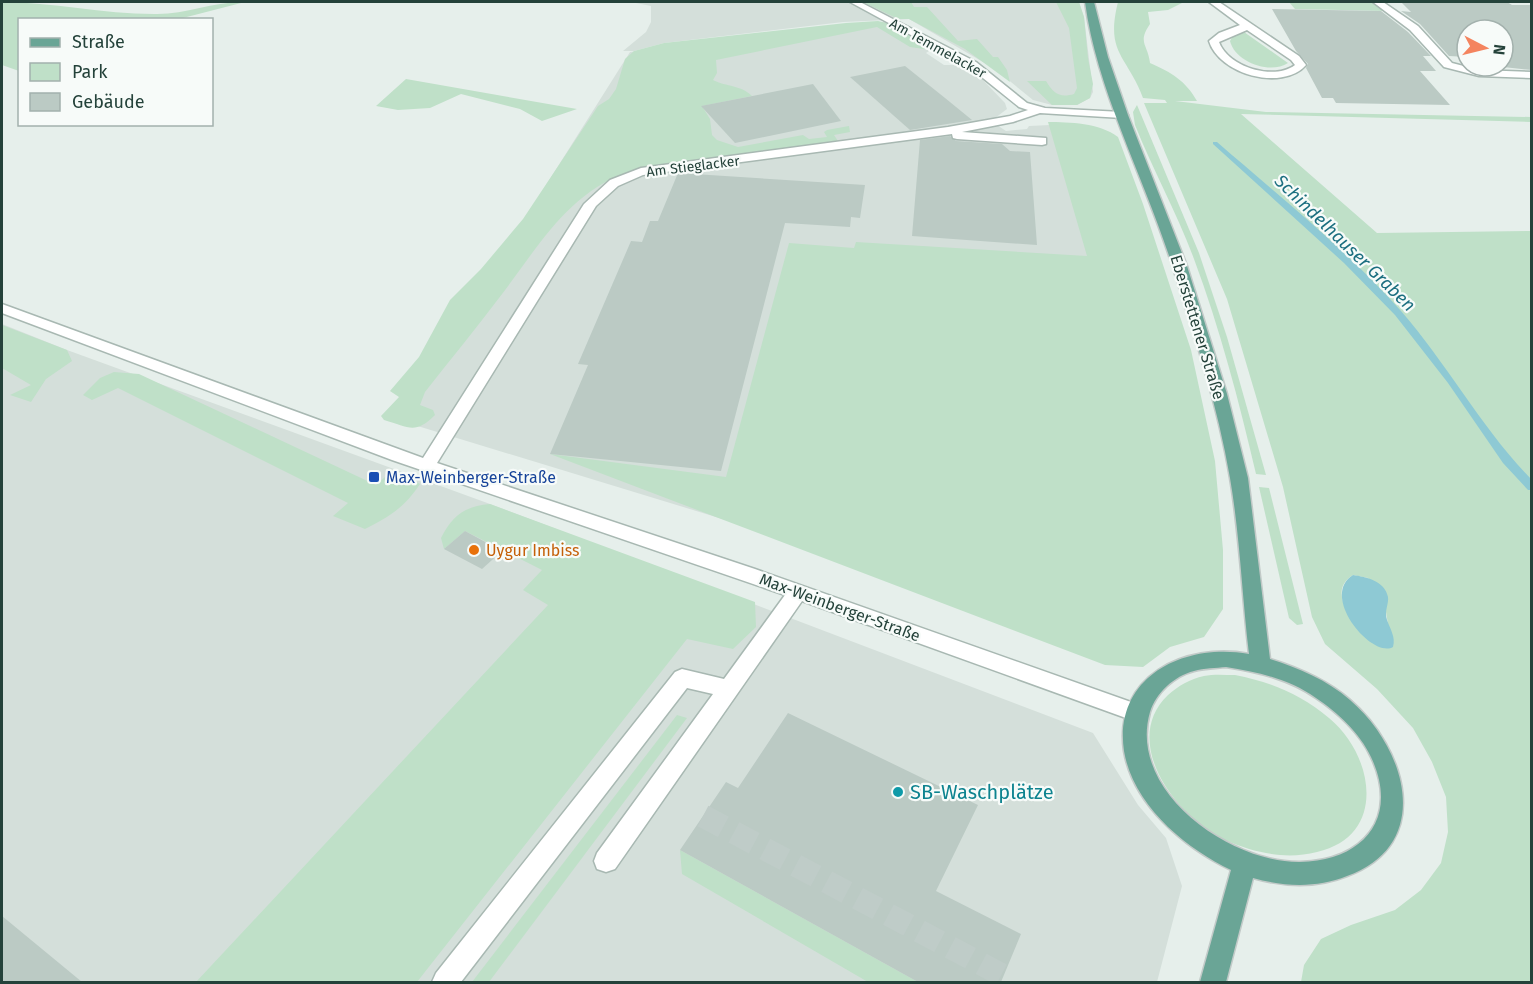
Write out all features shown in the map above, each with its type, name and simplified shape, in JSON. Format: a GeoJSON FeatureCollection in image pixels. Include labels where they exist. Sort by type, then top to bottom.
{"type":"FeatureCollection","features":[{"type":"Feature","properties":{"kind":"main road","name":"Eberstettener Straße"},"geometry":{"type":"LineString","coordinates":[[1089,2],[1103,57],[1122,115],[1177,256],[1219,394],[1239,478],[1260,663]]}},
{"type":"Feature","properties":{"kind":"main road"},"geometry":{"type":"LineString","coordinates":[[1227,659],[1260,663],[1299,677],[1335,700],[1365,729],[1385,763],[1393,798],[1387,831],[1366,856],[1333,872],[1291,875],[1245,864],[1203,842],[1169,812],[1145,778],[1134,744],[1137,713],[1149,689],[1169,672],[1196,662],[1227,659]]}},
{"type":"Feature","properties":{"kind":"main road"},"geometry":{"type":"LineString","coordinates":[[1213,982],[1245,864]]}},
{"type":"Feature","properties":{"kind":"street","name":"Am Temmelacker"},"geometry":{"type":"LineString","coordinates":[[854,2],[953,53],[993,78],[1018,102],[1038,110],[1122,115]]}},
{"type":"Feature","properties":{"kind":"street"},"geometry":{"type":"LineString","coordinates":[[1213,2],[1295,58],[1301,65],[1298,70],[1281,74],[1254,72],[1235,65],[1218,54],[1214,41],[1223,35],[1248,26]]}},
{"type":"Feature","properties":{"kind":"street"},"geometry":{"type":"LineString","coordinates":[[1377,2],[1414,28],[1448,64],[1458,69],[1532,75]]}},
{"type":"Feature","properties":{"kind":"street","name":"Am Stieglacker"},"geometry":{"type":"LineString","coordinates":[[427,465],[591,204],[614,183],[632,174],[650,170],[751,159],[948,131],[1013,119],[1038,110]]}},
{"type":"Feature","properties":{"kind":"street"},"geometry":{"type":"LineString","coordinates":[[948,131],[973,138],[1042,141]]}},
{"type":"Feature","properties":{"kind":"street","name":"Max-Weinberger-Straße"},"geometry":{"type":"LineString","coordinates":[[2,308],[427,465],[798,592],[1137,713]]}},
{"type":"Feature","properties":{"kind":"street"},"geometry":{"type":"LineString","coordinates":[[606,861],[798,592]]}},
{"type":"Feature","properties":{"kind":"street"},"geometry":{"type":"LineString","coordinates":[[446,982],[682,678],[729,689]]}},
{"type":"Feature","properties":{"kind":"shaded area"},"geometry":{"type":"Polygon","coordinates":[[[631,2],[1079,2],[1084,17],[1093,92],[1090,98],[1077,105],[1052,105],[1033,100],[995,69],[909,19],[843,22],[664,43],[634,51],[623,51],[646,32],[651,22],[651,6],[631,2]]]}},
{"type":"Feature","properties":{"kind":"shaded area"},"geometry":{"type":"Polygon","coordinates":[[[884,22],[932,49],[926,53],[944,65],[962,65],[980,77],[1005,103],[1007,109],[991,121],[1006,131],[1027,129],[1029,126],[1050,125],[1094,137],[1093,632],[398,420],[630,52],[884,22]]]}},
{"type":"Feature","properties":{"kind":"shaded area"},"geometry":{"type":"Polygon","coordinates":[[[2,324],[67,350],[490,504],[1093,733],[1138,805],[1166,838],[1182,886],[1157,982],[2,982],[2,324]]]}},
{"type":"Feature","properties":{"kind":"green space"},"geometry":{"type":"Polygon","coordinates":[[[2,2],[166,14],[233,2],[245,2],[183,18],[18,18],[18,71],[2,65],[2,2]]]}},
{"type":"Feature","properties":{"kind":"green space"},"geometry":{"type":"Polygon","coordinates":[[[863,2],[911,2],[914,7],[927,7],[958,41],[977,39],[993,57],[998,57],[1007,70],[1010,82],[965,49],[909,19],[898,19],[863,2]]]}},
{"type":"Feature","properties":{"kind":"green space"},"geometry":{"type":"Polygon","coordinates":[[[1056,2],[1079,2],[1084,17],[1093,84],[1090,98],[1077,105],[1052,105],[1027,81],[1046,81],[1055,92],[1061,95],[1074,94],[1077,88],[1069,28],[1056,2]]]}},
{"type":"Feature","properties":{"kind":"green space"},"geometry":{"type":"Polygon","coordinates":[[[1118,2],[1184,2],[1168,10],[1148,12],[1150,24],[1144,35],[1144,44],[1150,63],[1177,78],[1197,101],[1175,101],[1266,112],[1531,117],[1531,122],[1241,114],[1377,233],[1531,231],[1531,982],[1301,982],[1304,965],[1321,939],[1351,925],[1395,910],[1421,890],[1441,863],[1448,832],[1446,797],[1432,762],[1413,728],[1377,689],[1325,644],[1312,617],[1283,487],[1227,299],[1144,103],[1167,103],[1165,100],[1143,98],[1116,44],[1115,19],[1118,2]],[[1353,575],[1343,587],[1343,601],[1358,630],[1388,624],[1385,606],[1368,578],[1353,575]]]}},
{"type":"Feature","properties":{"kind":"green space"},"geometry":{"type":"Polygon","coordinates":[[[1289,2],[1372,2],[1388,11],[1295,9],[1289,2]]]}},
{"type":"Feature","properties":{"kind":"green space"},"geometry":{"type":"Polygon","coordinates":[[[878,21],[891,24],[931,50],[910,47],[877,27],[716,60],[717,73],[713,80],[748,92],[752,96],[702,106],[710,119],[712,135],[717,140],[738,147],[803,135],[809,139],[827,137],[824,132],[827,130],[849,126],[850,132],[834,135],[838,141],[628,172],[606,182],[587,194],[554,225],[425,392],[420,405],[433,410],[435,415],[422,425],[411,428],[384,420],[381,416],[399,397],[390,391],[419,357],[450,300],[481,269],[523,219],[598,106],[609,99],[616,89],[625,59],[634,51],[664,43],[878,21]]]}},
{"type":"Feature","properties":{"kind":"green space"},"geometry":{"type":"Polygon","coordinates":[[[1244,32],[1288,63],[1272,68],[1246,60],[1233,48],[1230,41],[1233,36],[1244,32]]]}},
{"type":"Feature","properties":{"kind":"green space"},"geometry":{"type":"Polygon","coordinates":[[[406,79],[577,109],[542,121],[520,109],[461,94],[430,108],[398,110],[376,106],[406,79]]]}},
{"type":"Feature","properties":{"kind":"green space"},"geometry":{"type":"Polygon","coordinates":[[[1137,105],[1199,253],[1227,337],[1266,475],[1256,474],[1221,339],[1187,242],[1135,125],[1133,112],[1137,105]]]}},
{"type":"Feature","properties":{"kind":"green space"},"geometry":{"type":"Polygon","coordinates":[[[1048,122],[1093,126],[1118,137],[1143,204],[1191,350],[1215,461],[1223,550],[1223,609],[1204,637],[1170,647],[1143,667],[1105,665],[550,454],[726,477],[789,243],[854,248],[856,242],[1087,256],[1048,122]]]}},
{"type":"Feature","properties":{"kind":"green space"},"geometry":{"type":"Polygon","coordinates":[[[2,325],[67,350],[72,361],[46,379],[31,402],[10,395],[31,385],[2,368],[2,325]]]}},
{"type":"Feature","properties":{"kind":"green space"},"geometry":{"type":"Polygon","coordinates":[[[114,372],[139,374],[376,485],[394,469],[420,484],[396,511],[365,529],[333,516],[348,503],[118,388],[92,400],[83,395],[100,378],[114,372]]]}},
{"type":"Feature","properties":{"kind":"green space"},"geometry":{"type":"Polygon","coordinates":[[[1259,487],[1269,488],[1303,624],[1297,625],[1289,618],[1259,487]]]}},
{"type":"Feature","properties":{"kind":"green space"},"geometry":{"type":"Polygon","coordinates":[[[490,504],[755,602],[756,627],[733,649],[687,639],[417,982],[196,982],[548,605],[523,590],[542,570],[465,531],[444,549],[441,538],[455,518],[473,507],[490,504]]]}},
{"type":"Feature","properties":{"kind":"green space"},"geometry":{"type":"Polygon","coordinates":[[[1211,675],[1235,675],[1273,685],[1307,702],[1329,718],[1356,752],[1364,772],[1366,793],[1364,812],[1355,830],[1340,843],[1317,852],[1294,855],[1259,852],[1236,845],[1207,829],[1189,815],[1160,777],[1152,756],[1149,734],[1154,714],[1168,695],[1184,683],[1211,675]]]}},
{"type":"Feature","properties":{"kind":"green space"},"geometry":{"type":"Polygon","coordinates":[[[677,715],[687,718],[489,982],[472,982],[677,715]]]}},
{"type":"Feature","properties":{"kind":"green space"},"geometry":{"type":"Polygon","coordinates":[[[680,850],[918,982],[868,982],[682,874],[680,850]]]}},
{"type":"Feature","properties":{"kind":"water"},"geometry":{"type":"Polygon","coordinates":[[[1353,575],[1374,581],[1386,592],[1388,600],[1386,617],[1393,636],[1393,647],[1384,648],[1373,644],[1352,623],[1345,610],[1342,597],[1344,585],[1353,575]]]}},
{"type":"Feature","properties":{"kind":"building"},"geometry":{"type":"Polygon","coordinates":[[[1401,2],[1507,2],[1512,5],[1532,5],[1532,70],[1515,68],[1515,18],[1455,18],[1455,56],[1449,56],[1420,24],[1401,11],[1411,12],[1401,2]]]}},
{"type":"Feature","properties":{"kind":"building"},"geometry":{"type":"Polygon","coordinates":[[[1272,9],[1381,11],[1408,32],[1431,56],[1423,56],[1436,71],[1420,71],[1450,105],[1336,103],[1333,98],[1322,98],[1306,68],[1308,64],[1296,51],[1272,9]]]}},
{"type":"Feature","properties":{"kind":"building"},"geometry":{"type":"Polygon","coordinates":[[[905,66],[972,120],[910,130],[850,77],[905,66]]]}},
{"type":"Feature","properties":{"kind":"building"},"geometry":{"type":"Polygon","coordinates":[[[813,84],[841,121],[735,143],[701,106],[813,84]]]}},
{"type":"Feature","properties":{"kind":"building"},"geometry":{"type":"Polygon","coordinates":[[[950,136],[956,141],[1002,144],[1010,151],[1030,152],[1037,245],[912,236],[920,140],[950,136]]]}},
{"type":"Feature","properties":{"kind":"building"},"geometry":{"type":"Polygon","coordinates":[[[678,173],[865,185],[860,218],[851,217],[850,227],[785,223],[721,471],[550,454],[588,365],[578,364],[631,241],[642,242],[650,221],[658,221],[678,173]]]}},
{"type":"Feature","properties":{"kind":"building"},"geometry":{"type":"Polygon","coordinates":[[[465,531],[502,551],[482,569],[444,549],[465,531]]]}},
{"type":"Feature","properties":{"kind":"building"},"geometry":{"type":"Polygon","coordinates":[[[788,713],[978,805],[936,891],[1021,934],[1001,982],[918,982],[680,850],[726,782],[738,788],[788,713]]]}},
{"type":"Feature","properties":{"kind":"building"},"geometry":{"type":"Polygon","coordinates":[[[2,916],[82,982],[2,982],[2,916]]]}},
{"type":"Feature","properties":{"kind":"waterway","name":"Schindelhauser Graben"},"geometry":{"type":"LineString","coordinates":[[1215,143],[1347,261],[1398,313],[1451,381],[1507,461],[1532,487]]}},
{"type":"Feature","properties":{"kind":"tunnel"},"geometry":{"type":"LineString","coordinates":[[703,816],[1004,976]]}},
{"type":"Feature","properties":{"kind":"place","name":"Max-Weinberger-Straße"},"geometry":{"type":"Point","coordinates":[374,477]}},
{"type":"Feature","properties":{"kind":"place","name":"Uygur Imbiss"},"geometry":{"type":"Point","coordinates":[474,550]}},
{"type":"Feature","properties":{"kind":"place","name":"SB-Waschplätze"},"geometry":{"type":"Point","coordinates":[898,792]}}]}
